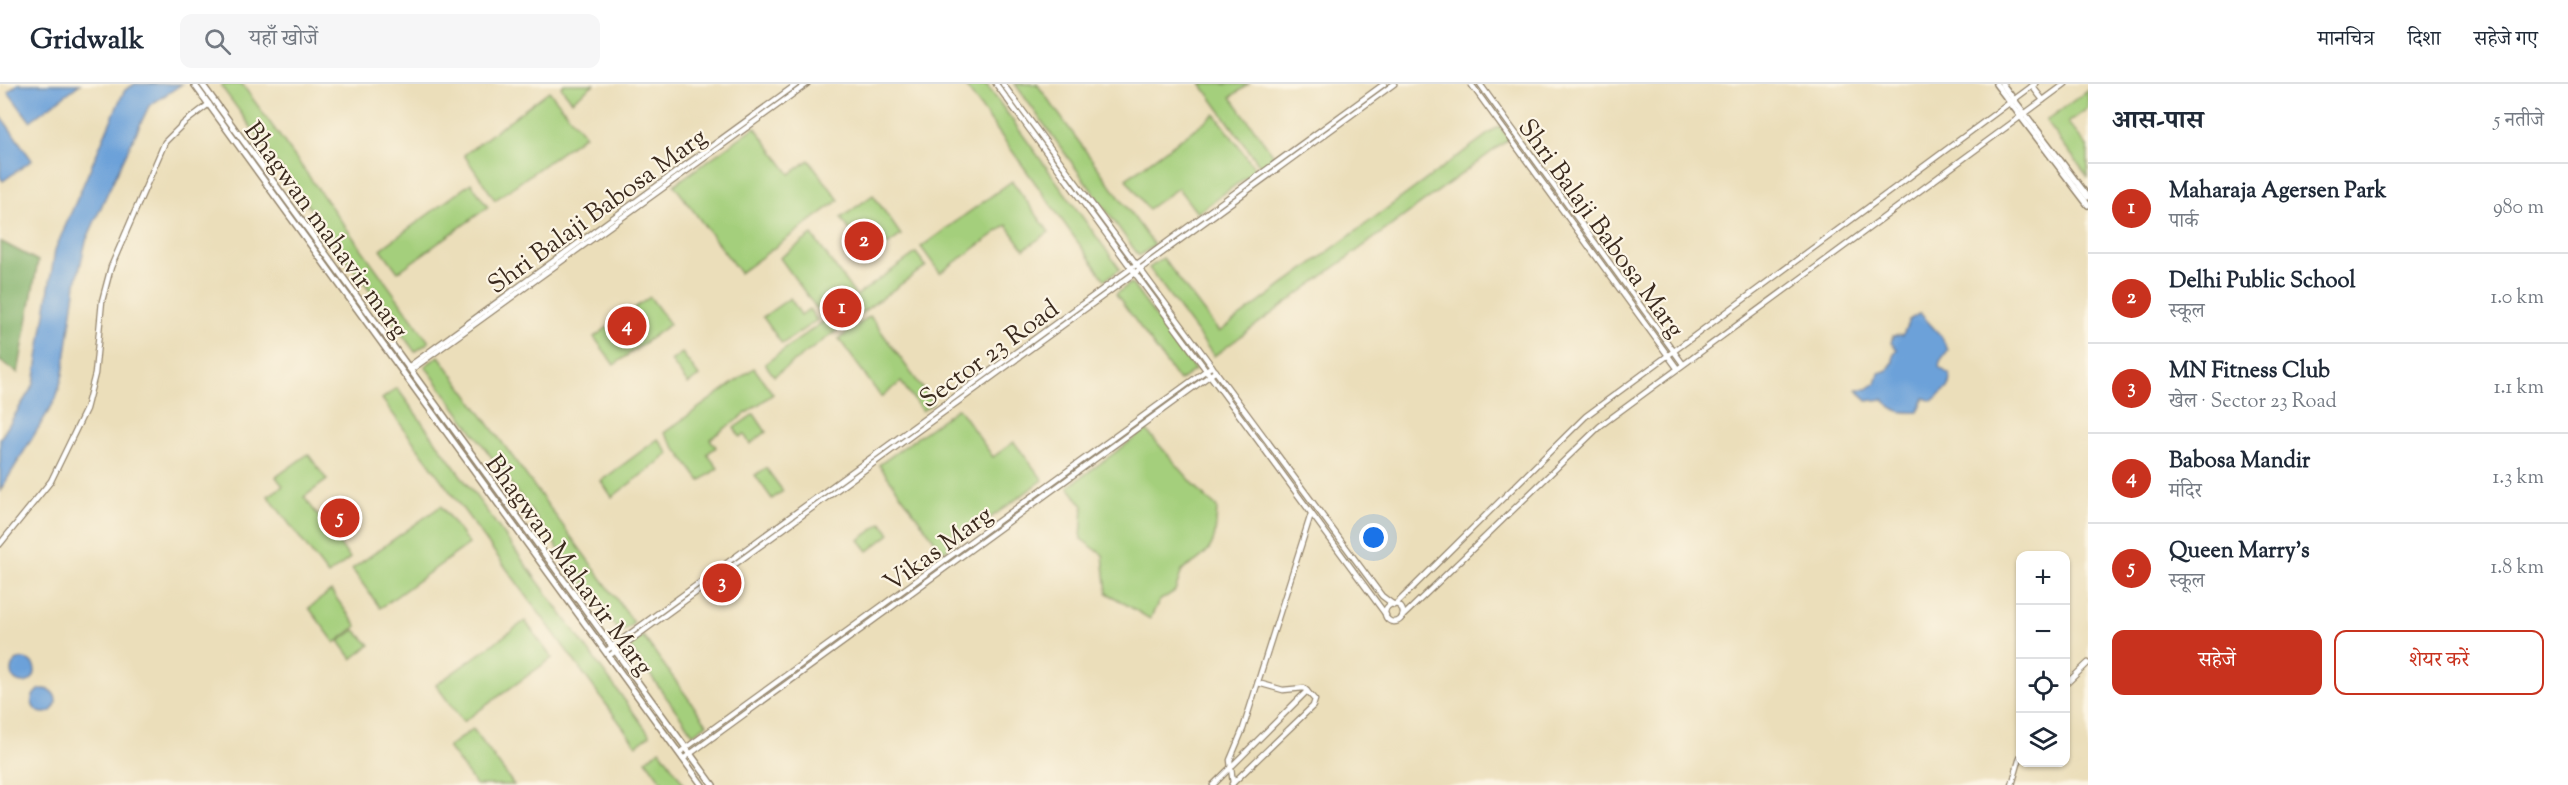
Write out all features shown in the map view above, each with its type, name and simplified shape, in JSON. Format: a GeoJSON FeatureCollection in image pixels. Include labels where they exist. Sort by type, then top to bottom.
{"type":"FeatureCollection","features":[{"type":"Feature","properties":{"kind":"main road","name":"Bhagwan mahavir marg"},"geometry":{"type":"LineString","coordinates":[[202,84],[402,371]]}},
{"type":"Feature","properties":{"kind":"main road"},"geometry":{"type":"LineString","coordinates":[[1996,84],[2012,100]]}},
{"type":"Feature","properties":{"kind":"main road"},"geometry":{"type":"LineString","coordinates":[[2002,84],[2088,205]]}},
{"type":"Feature","properties":{"kind":"main road","name":"Bhagwan mahavir marg"},"geometry":{"type":"LineString","coordinates":[[195,85],[409,369],[688,751]]}},
{"type":"Feature","properties":{"kind":"main road"},"geometry":{"type":"LineString","coordinates":[[2023,115],[2088,197]]}},
{"type":"Feature","properties":{"kind":"main road","name":"Bhagwan Mahavir Marg"},"geometry":{"type":"LineString","coordinates":[[402,371],[702,785]]}},
{"type":"Feature","properties":{"kind":"main road"},"geometry":{"type":"LineString","coordinates":[[475,471],[481,467]]}},
{"type":"Feature","properties":{"kind":"main road"},"geometry":{"type":"LineString","coordinates":[[688,751],[713,785]]}},
{"type":"Feature","properties":{"kind":"street","name":"Shri Balaji Babosa Marg"},"geometry":{"type":"LineString","coordinates":[[486,314],[796,84]]}},
{"type":"Feature","properties":{"kind":"street","name":"Shri Balaji Babosa Marg"},"geometry":{"type":"LineString","coordinates":[[409,369],[807,84]]}},
{"type":"Feature","properties":{"kind":"street"},"geometry":{"type":"LineString","coordinates":[[996,84],[1391,621],[1397,621],[1402,617],[1592,433],[1677,368],[2065,84]]}},
{"type":"Feature","properties":{"kind":"street"},"geometry":{"type":"LineString","coordinates":[[1003,84],[1384,597],[1403,611],[1402,617]]}},
{"type":"Feature","properties":{"kind":"street","name":"Sector 23 Road"},"geometry":{"type":"LineString","coordinates":[[1139,267],[1384,84]]}},
{"type":"Feature","properties":{"kind":"street","name":"Sector 23 Road"},"geometry":{"type":"LineString","coordinates":[[608,654],[1133,271],[1394,84]]}},
{"type":"Feature","properties":{"kind":"street","name":"Shri Balaji Babosa Marg"},"geometry":{"type":"LineString","coordinates":[[1471,84],[1677,368]]}},
{"type":"Feature","properties":{"kind":"street","name":"Shri Balaji Babosa Marg"},"geometry":{"type":"LineString","coordinates":[[1480,84],[1683,364]]}},
{"type":"Feature","properties":{"kind":"street"},"geometry":{"type":"LineString","coordinates":[[1386,615],[1387,609],[1395,604],[1586,416],[2012,100],[2034,85],[2043,100]]}},
{"type":"Feature","properties":{"kind":"street"},"geometry":{"type":"LineString","coordinates":[[0,544],[51,481],[86,409],[95,374],[102,301],[111,267],[163,148],[175,131],[209,104]]}},
{"type":"Feature","properties":{"kind":"street","name":"Vikas Marg"},"geometry":{"type":"LineString","coordinates":[[681,756],[1214,369]]}},
{"type":"Feature","properties":{"kind":"street","name":"Vikas Marg"},"geometry":{"type":"LineString","coordinates":[[688,751],[1208,373]]}},
{"type":"Feature","properties":{"kind":"street"},"geometry":{"type":"LineString","coordinates":[[1232,784],[1231,755],[1244,729],[1311,514],[1318,509]]}},
{"type":"Feature","properties":{"kind":"street"},"geometry":{"type":"LineString","coordinates":[[1377,604],[1384,597]]}},
{"type":"Feature","properties":{"kind":"street"},"geometry":{"type":"LineString","coordinates":[[2070,680],[2088,663]]}},
{"type":"Feature","properties":{"kind":"street"},"geometry":{"type":"LineString","coordinates":[[1232,784],[1313,706],[1315,700],[1302,688],[1282,690],[1258,683]]}},
{"type":"Feature","properties":{"kind":"street"},"geometry":{"type":"LineString","coordinates":[[1213,785],[1307,691]]}},
{"type":"Feature","properties":{"kind":"street"},"geometry":{"type":"LineString","coordinates":[[2012,785],[2017,767]]}},
{"type":"Feature","properties":{"kind":"green space"},"geometry":{"type":"Polygon","coordinates":[[[242,84],[429,342],[415,352],[221,86],[242,84]]]}},
{"type":"Feature","properties":{"kind":"green space"},"geometry":{"type":"Polygon","coordinates":[[[564,84],[594,84],[572,101],[561,87],[564,84]]]}},
{"type":"Feature","properties":{"kind":"green space"},"geometry":{"type":"Polygon","coordinates":[[[964,84],[986,84],[1120,269],[1105,280],[964,84]]]}},
{"type":"Feature","properties":{"kind":"green space"},"geometry":{"type":"Polygon","coordinates":[[[1015,84],[1037,84],[1154,245],[1139,256],[1015,84]]]}},
{"type":"Feature","properties":{"kind":"green space"},"geometry":{"type":"Polygon","coordinates":[[[1201,84],[1249,84],[1231,97],[1275,157],[1261,167],[1201,84]]]}},
{"type":"Feature","properties":{"kind":"green space"},"geometry":{"type":"Polygon","coordinates":[[[2088,90],[2088,108],[2068,123],[2088,147],[2088,177],[2046,121],[2088,90]]]}},
{"type":"Feature","properties":{"kind":"green space"},"geometry":{"type":"Polygon","coordinates":[[[549,91],[585,135],[495,200],[464,155],[549,91]]]}},
{"type":"Feature","properties":{"kind":"green space"},"geometry":{"type":"Polygon","coordinates":[[[1215,114],[1256,170],[1197,213],[1178,188],[1148,209],[1126,179],[1215,114]]]}},
{"type":"Feature","properties":{"kind":"green space"},"geometry":{"type":"Polygon","coordinates":[[[1499,126],[1509,139],[1214,356],[1149,268],[1163,258],[1219,332],[1499,126]]]}},
{"type":"Feature","properties":{"kind":"green space"},"geometry":{"type":"Polygon","coordinates":[[[755,127],[790,174],[809,160],[839,200],[740,273],[674,185],[755,127]]]}},
{"type":"Feature","properties":{"kind":"green space"},"geometry":{"type":"Polygon","coordinates":[[[1012,181],[1049,232],[1024,249],[1007,225],[940,273],[921,247],[1012,181]]]}},
{"type":"Feature","properties":{"kind":"green space"},"geometry":{"type":"Polygon","coordinates":[[[471,183],[488,207],[398,272],[381,249],[471,183]]]}},
{"type":"Feature","properties":{"kind":"green space"},"geometry":{"type":"Polygon","coordinates":[[[873,195],[901,235],[869,258],[841,218],[873,195]]]}},
{"type":"Feature","properties":{"kind":"green space"},"geometry":{"type":"Polygon","coordinates":[[[812,235],[856,296],[916,253],[926,266],[774,376],[765,364],[825,320],[780,258],[812,235]]]}},
{"type":"Feature","properties":{"kind":"green space"},"geometry":{"type":"Polygon","coordinates":[[[0,241],[38,261],[18,373],[0,361],[0,241]]]}},
{"type":"Feature","properties":{"kind":"green space"},"geometry":{"type":"Polygon","coordinates":[[[1131,283],[1195,370],[1179,381],[1116,294],[1131,283]]]}},
{"type":"Feature","properties":{"kind":"green space"},"geometry":{"type":"Polygon","coordinates":[[[650,297],[670,324],[614,365],[594,337],[650,297]]]}},
{"type":"Feature","properties":{"kind":"green space"},"geometry":{"type":"Polygon","coordinates":[[[790,298],[801,315],[809,309],[817,320],[782,344],[763,317],[790,298]]]}},
{"type":"Feature","properties":{"kind":"green space"},"geometry":{"type":"Polygon","coordinates":[[[870,316],[933,403],[922,411],[901,382],[881,397],[839,339],[870,316]]]}},
{"type":"Feature","properties":{"kind":"green space"},"geometry":{"type":"Polygon","coordinates":[[[682,353],[699,376],[688,384],[671,361],[682,353]]]}},
{"type":"Feature","properties":{"kind":"green space"},"geometry":{"type":"Polygon","coordinates":[[[439,356],[634,623],[620,633],[425,366],[439,356]]]}},
{"type":"Feature","properties":{"kind":"green space"},"geometry":{"type":"Polygon","coordinates":[[[754,368],[773,394],[710,439],[716,447],[707,454],[718,468],[700,481],[664,433],[754,368]]]}},
{"type":"Feature","properties":{"kind":"green space"},"geometry":{"type":"Polygon","coordinates":[[[397,388],[650,735],[636,745],[382,399],[397,388]]]}},
{"type":"Feature","properties":{"kind":"green space"},"geometry":{"type":"Polygon","coordinates":[[[958,408],[993,457],[1014,442],[1043,480],[943,552],[879,465],[958,408]]]}},
{"type":"Feature","properties":{"kind":"green space"},"geometry":{"type":"Polygon","coordinates":[[[754,414],[766,432],[750,444],[744,434],[740,437],[734,428],[754,414]]]}},
{"type":"Feature","properties":{"kind":"green space"},"geometry":{"type":"Polygon","coordinates":[[[1146,430],[1205,497],[1217,507],[1212,545],[1202,557],[1182,570],[1175,591],[1159,601],[1150,619],[1107,593],[1103,555],[1081,539],[1083,506],[1068,487],[1146,430]]]}},
{"type":"Feature","properties":{"kind":"green space"},"geometry":{"type":"Polygon","coordinates":[[[658,439],[669,454],[612,497],[601,481],[658,439]]]}},
{"type":"Feature","properties":{"kind":"green space"},"geometry":{"type":"Polygon","coordinates":[[[308,454],[327,480],[304,497],[350,558],[328,575],[268,496],[283,486],[276,477],[308,454]]]}},
{"type":"Feature","properties":{"kind":"green space"},"geometry":{"type":"Polygon","coordinates":[[[766,468],[783,491],[772,499],[755,475],[766,468]]]}},
{"type":"Feature","properties":{"kind":"green space"},"geometry":{"type":"Polygon","coordinates":[[[441,506],[469,544],[380,608],[352,569],[441,506]]]}},
{"type":"Feature","properties":{"kind":"green space"},"geometry":{"type":"Polygon","coordinates":[[[882,523],[890,534],[868,551],[859,540],[882,523]]]}},
{"type":"Feature","properties":{"kind":"green space"},"geometry":{"type":"Polygon","coordinates":[[[331,591],[357,626],[335,643],[309,608],[331,591]]]}},
{"type":"Feature","properties":{"kind":"green space"},"geometry":{"type":"Polygon","coordinates":[[[525,621],[552,658],[463,722],[436,685],[525,621]]]}},
{"type":"Feature","properties":{"kind":"green space"},"geometry":{"type":"Polygon","coordinates":[[[355,630],[370,645],[352,659],[339,641],[355,630]]]}},
{"type":"Feature","properties":{"kind":"green space"},"geometry":{"type":"Polygon","coordinates":[[[643,636],[707,724],[693,734],[629,646],[643,636]]]}},
{"type":"Feature","properties":{"kind":"green space"},"geometry":{"type":"Polygon","coordinates":[[[473,729],[514,785],[476,785],[448,747],[473,729]]]}},
{"type":"Feature","properties":{"kind":"green space"},"geometry":{"type":"Polygon","coordinates":[[[660,750],[685,785],[664,785],[646,760],[660,750]]]}},
{"type":"Feature","properties":{"kind":"water"},"geometry":{"type":"Polygon","coordinates":[[[18,84],[80,84],[30,121],[8,92],[18,84]]]}},
{"type":"Feature","properties":{"kind":"water"},"geometry":{"type":"Polygon","coordinates":[[[135,84],[182,84],[149,106],[107,194],[86,241],[76,284],[63,374],[56,399],[0,491],[0,439],[34,384],[55,250],[119,102],[125,90],[135,84]]]}},
{"type":"Feature","properties":{"kind":"water"},"geometry":{"type":"Polygon","coordinates":[[[0,115],[32,160],[3,181],[0,177],[0,115]]]}},
{"type":"Feature","properties":{"kind":"water"},"geometry":{"type":"Polygon","coordinates":[[[1920,313],[1941,336],[1948,350],[1940,361],[1939,367],[1950,375],[1949,387],[1932,401],[1924,398],[1918,412],[1899,411],[1883,399],[1867,401],[1857,389],[1867,389],[1876,383],[1879,373],[1888,370],[1897,349],[1891,343],[1893,336],[1903,335],[1909,320],[1920,313]]]}},
{"type":"Feature","properties":{"kind":"water"},"geometry":{"type":"Polygon","coordinates":[[[23,659],[32,662],[35,671],[32,680],[23,683],[14,680],[11,671],[14,662],[23,659]]]}},
{"type":"Feature","properties":{"kind":"water"},"geometry":{"type":"Polygon","coordinates":[[[44,689],[53,692],[56,701],[53,710],[44,713],[35,710],[32,701],[35,692],[44,689]]]}},
{"type":"Feature","properties":{"kind":"place","name":"Delhi Public School"},"geometry":{"type":"Point","coordinates":[864,241]}},
{"type":"Feature","properties":{"kind":"place","name":"Maharaja Agersen Park"},"geometry":{"type":"Point","coordinates":[842,308]}},
{"type":"Feature","properties":{"kind":"place","name":"Babosa Mandir"},"geometry":{"type":"Point","coordinates":[627,326]}},
{"type":"Feature","properties":{"kind":"place","name":"Queen Marry's"},"geometry":{"type":"Point","coordinates":[340,518]}},
{"type":"Feature","properties":{"kind":"place","name":"MN Fitness Club"},"geometry":{"type":"Point","coordinates":[722,583]}}]}
